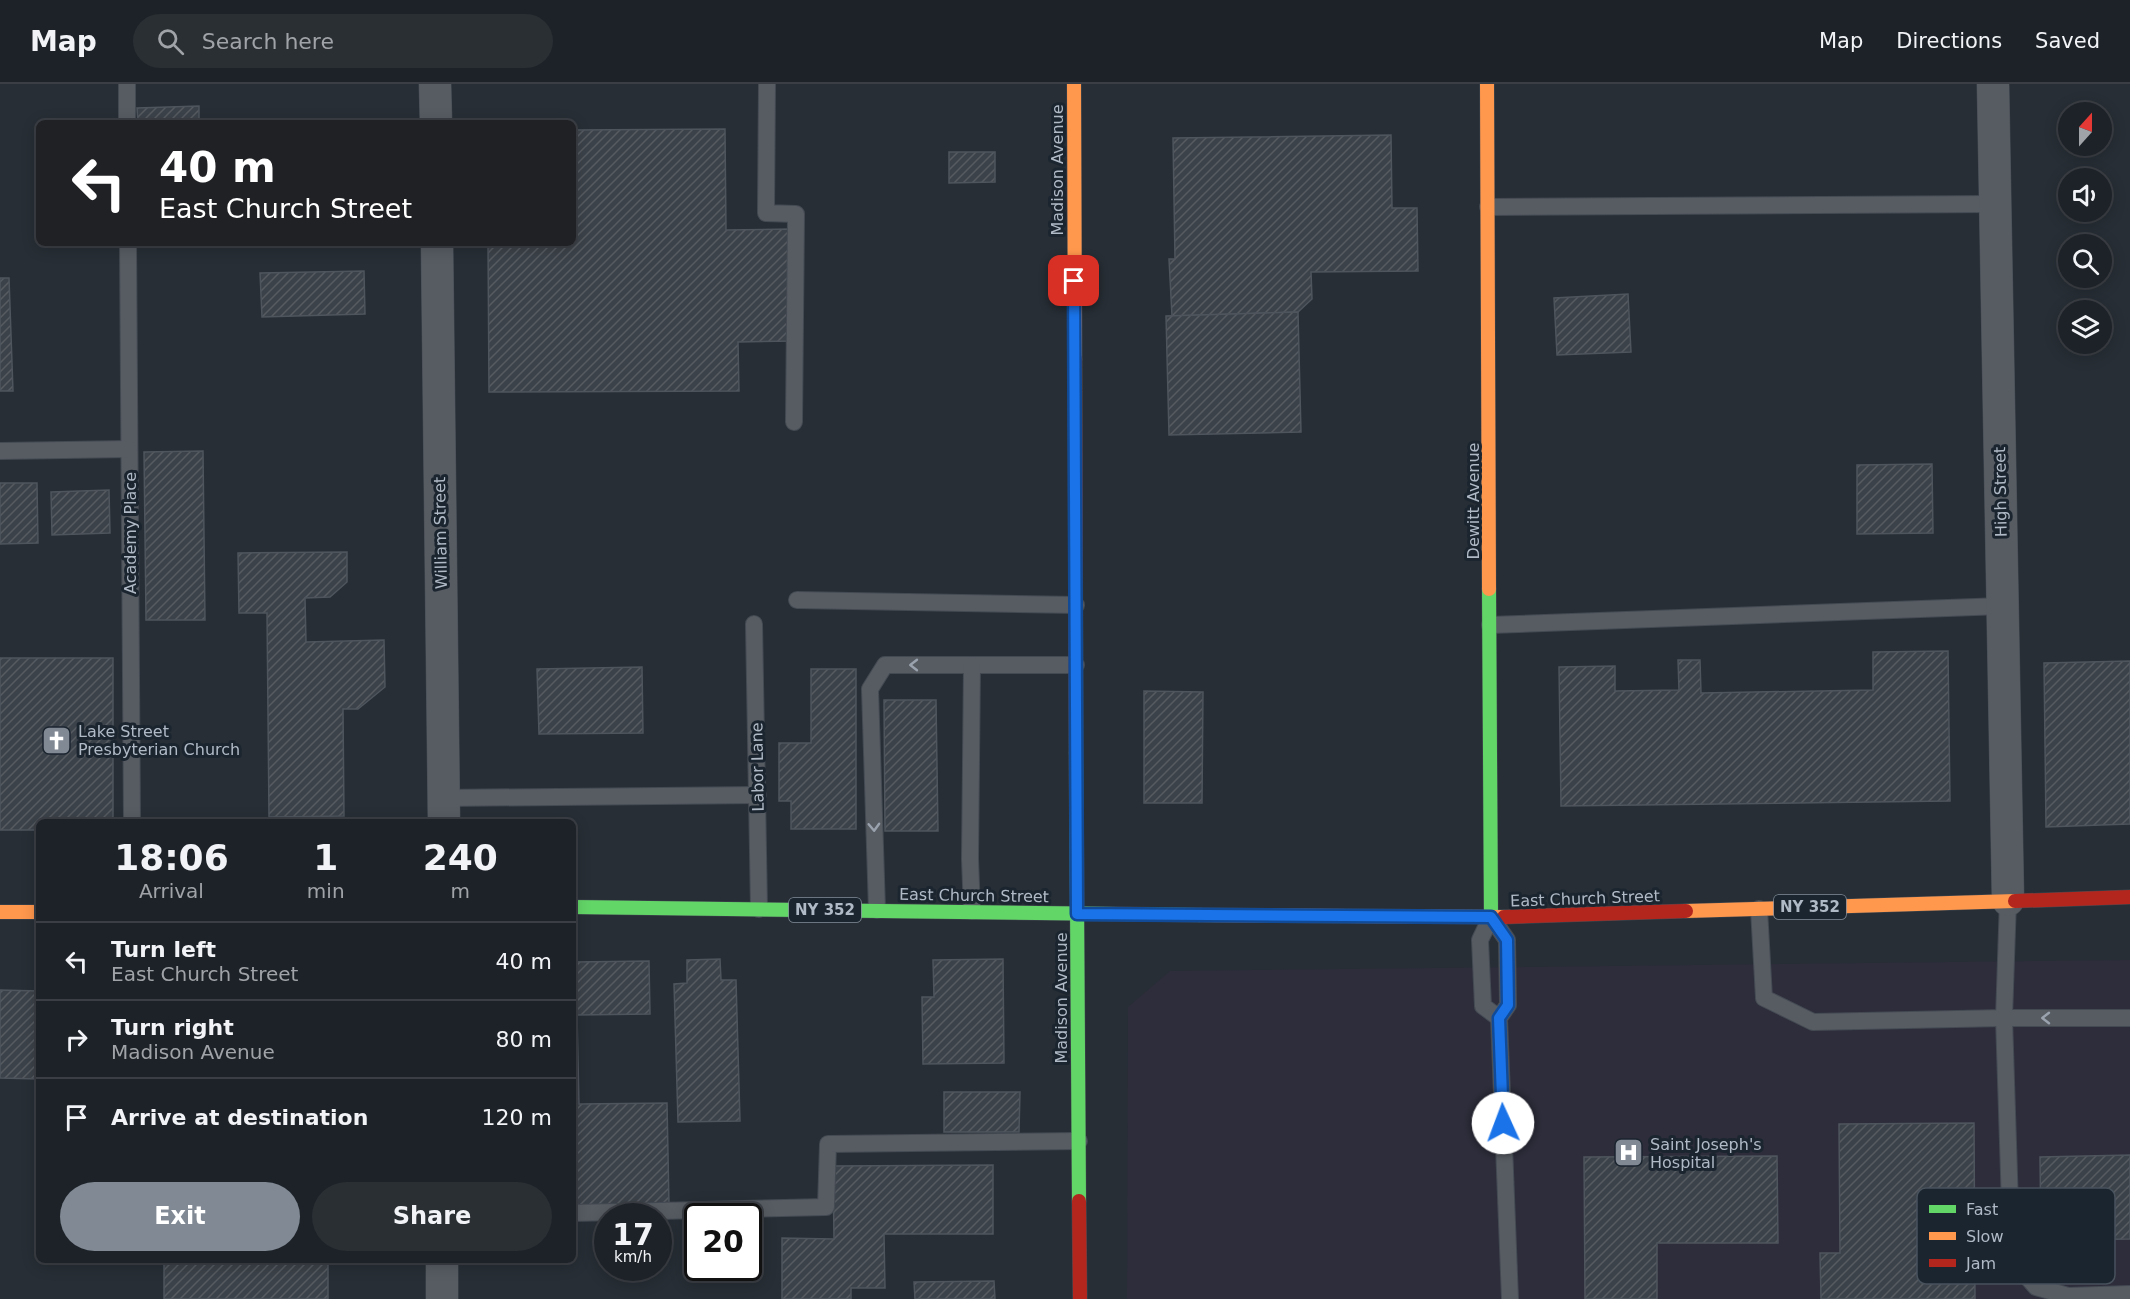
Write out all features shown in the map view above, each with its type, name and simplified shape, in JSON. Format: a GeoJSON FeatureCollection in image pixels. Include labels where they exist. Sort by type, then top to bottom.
{"type":"FeatureCollection","features":[{"type":"Feature","properties":{"kind":"main road","name":"Madison Avenue"},"geometry":{"type":"LineString","coordinates":[[1074,84],[1080,1299]]}},
{"type":"Feature","properties":{"kind":"main road","name":"Dewitt Avenue"},"geometry":{"type":"LineString","coordinates":[[1487,84],[1491,917]]}},
{"type":"Feature","properties":{"kind":"main road","name":"East Church Street"},"geometry":{"type":"LineString","coordinates":[[576,907],[1491,917],[2130,897]]}},
{"type":"Feature","properties":{"kind":"main road"},"geometry":{"type":"LineString","coordinates":[[0,912],[36,912]]}},
{"type":"Feature","properties":{"kind":"street"},"geometry":{"type":"LineString","coordinates":[[435,84],[436,120]]}},
{"type":"Feature","properties":{"kind":"street","name":"High Street"},"geometry":{"type":"LineString","coordinates":[[1993,84],[2008,900]]}},
{"type":"Feature","properties":{"kind":"street","name":"William Street"},"geometry":{"type":"LineString","coordinates":[[437,246],[444,810]]}},
{"type":"Feature","properties":{"kind":"street"},"geometry":{"type":"LineString","coordinates":[[442,1263],[442,1299]]}},
{"type":"Feature","properties":{"kind":"lane"},"geometry":{"type":"LineString","coordinates":[[127,84],[127,120]]}},
{"type":"Feature","properties":{"kind":"lane"},"geometry":{"type":"LineString","coordinates":[[767,84],[766,213],[796,214],[794,422]]}},
{"type":"Feature","properties":{"kind":"lane"},"geometry":{"type":"LineString","coordinates":[[1488,207],[1995,204]]}},
{"type":"Feature","properties":{"kind":"lane","name":"Academy Place"},"geometry":{"type":"LineString","coordinates":[[128,246],[132,819]]}},
{"type":"Feature","properties":{"kind":"lane"},"geometry":{"type":"LineString","coordinates":[[0,452],[129,449]]}},
{"type":"Feature","properties":{"kind":"lane"},"geometry":{"type":"LineString","coordinates":[[797,600],[1076,605]]}},
{"type":"Feature","properties":{"kind":"lane"},"geometry":{"type":"LineString","coordinates":[[1490,625],[2002,606]]}},
{"type":"Feature","properties":{"kind":"lane","name":"Labor Lane"},"geometry":{"type":"LineString","coordinates":[[754,624],[759,909]]}},
{"type":"Feature","properties":{"kind":"lane"},"geometry":{"type":"LineString","coordinates":[[877,910],[870,689],[885,665],[1076,665]]}},
{"type":"Feature","properties":{"kind":"lane"},"geometry":{"type":"LineString","coordinates":[[972,665],[970,859],[972,911]]}},
{"type":"Feature","properties":{"kind":"lane"},"geometry":{"type":"LineString","coordinates":[[444,810],[758,795]]}},
{"type":"Feature","properties":{"kind":"lane"},"geometry":{"type":"LineString","coordinates":[[2008,900],[2004,1018],[2009,1188]]}},
{"type":"Feature","properties":{"kind":"lane"},"geometry":{"type":"LineString","coordinates":[[1759,909],[1764,998],[1813,1022],[2130,1018]]}},
{"type":"Feature","properties":{"kind":"lane"},"geometry":{"type":"LineString","coordinates":[[1499,1018],[1483,1006],[1480,940],[1491,917],[1507,940],[1508,1005],[1499,1018],[1510,1299]]}},
{"type":"Feature","properties":{"kind":"lane"},"geometry":{"type":"LineString","coordinates":[[576,1214],[826,1207],[828,1144],[1079,1141]]}},
{"type":"Feature","properties":{"kind":"lane"},"geometry":{"type":"LineString","coordinates":[[2034,1284],[2036,1287],[2068,1296],[2130,1294]]}},
{"type":"Feature","properties":{"kind":"shaded area","name":"Saint Joseph's Hospital"},"geometry":{"type":"Polygon","coordinates":[[[2130,960],[2130,1299],[1127,1299],[1128,1007],[1170,971],[2130,960]]]}},
{"type":"Feature","properties":{"kind":"building"},"geometry":{"type":"Polygon","coordinates":[[[199,106],[199,120],[138,120],[137,108],[199,106]]]}},
{"type":"Feature","properties":{"kind":"building"},"geometry":{"type":"Polygon","coordinates":[[[725,129],[726,230],[790,229],[792,341],[738,342],[739,391],[489,392],[488,246],[576,246],[576,130],[725,129]]]}},
{"type":"Feature","properties":{"kind":"building"},"geometry":{"type":"Polygon","coordinates":[[[1391,135],[1392,208],[1417,208],[1418,271],[1311,272],[1312,299],[1298,312],[1172,316],[1169,259],[1175,259],[1173,138],[1391,135]]]}},
{"type":"Feature","properties":{"kind":"building"},"geometry":{"type":"Polygon","coordinates":[[[949,152],[995,152],[995,182],[949,183],[949,152]]]}},
{"type":"Feature","properties":{"kind":"building"},"geometry":{"type":"Polygon","coordinates":[[[364,271],[365,314],[262,317],[260,273],[364,271]]]}},
{"type":"Feature","properties":{"kind":"building"},"geometry":{"type":"Polygon","coordinates":[[[0,278],[9,278],[13,391],[0,391],[0,278]]]}},
{"type":"Feature","properties":{"kind":"building"},"geometry":{"type":"Polygon","coordinates":[[[1628,294],[1631,352],[1557,355],[1554,298],[1628,294]]]}},
{"type":"Feature","properties":{"kind":"building"},"geometry":{"type":"Polygon","coordinates":[[[1298,312],[1301,432],[1169,435],[1166,316],[1298,312]]]}},
{"type":"Feature","properties":{"kind":"building"},"geometry":{"type":"Polygon","coordinates":[[[203,451],[205,620],[146,620],[144,452],[203,451]]]}},
{"type":"Feature","properties":{"kind":"building"},"geometry":{"type":"Polygon","coordinates":[[[1932,464],[1933,533],[1857,534],[1857,465],[1932,464]]]}},
{"type":"Feature","properties":{"kind":"building"},"geometry":{"type":"Polygon","coordinates":[[[0,483],[37,483],[38,543],[0,544],[0,483]]]}},
{"type":"Feature","properties":{"kind":"building"},"geometry":{"type":"Polygon","coordinates":[[[109,490],[110,533],[52,535],[51,492],[109,490]]]}},
{"type":"Feature","properties":{"kind":"building"},"geometry":{"type":"Polygon","coordinates":[[[347,552],[347,582],[330,597],[305,598],[306,642],[384,640],[385,687],[358,709],[343,709],[344,816],[269,817],[267,613],[239,613],[238,553],[347,552]]]}},
{"type":"Feature","properties":{"kind":"building"},"geometry":{"type":"Polygon","coordinates":[[[1948,651],[1950,801],[1561,806],[1559,667],[1615,666],[1615,691],[1679,690],[1678,660],[1700,660],[1701,693],[1873,690],[1873,652],[1948,651]]]}},
{"type":"Feature","properties":{"kind":"building","name":"Lake Street Presbyterian Church"},"geometry":{"type":"Polygon","coordinates":[[[0,658],[113,658],[113,819],[36,819],[36,830],[0,830],[0,658]]]}},
{"type":"Feature","properties":{"kind":"building"},"geometry":{"type":"Polygon","coordinates":[[[2130,661],[2130,824],[2046,827],[2044,663],[2130,661]]]}},
{"type":"Feature","properties":{"kind":"building"},"geometry":{"type":"Polygon","coordinates":[[[642,667],[643,733],[539,734],[537,669],[642,667]]]}},
{"type":"Feature","properties":{"kind":"building"},"geometry":{"type":"Polygon","coordinates":[[[811,669],[856,669],[856,829],[791,829],[791,801],[779,801],[779,743],[811,743],[811,669]]]}},
{"type":"Feature","properties":{"kind":"building"},"geometry":{"type":"Polygon","coordinates":[[[1144,691],[1203,692],[1202,803],[1144,803],[1144,691]]]}},
{"type":"Feature","properties":{"kind":"building"},"geometry":{"type":"Polygon","coordinates":[[[884,700],[936,700],[938,831],[885,831],[884,700]]]}},
{"type":"Feature","properties":{"kind":"building"},"geometry":{"type":"Polygon","coordinates":[[[720,959],[721,980],[736,980],[740,1121],[678,1122],[674,984],[687,983],[687,960],[720,959]]]}},
{"type":"Feature","properties":{"kind":"building"},"geometry":{"type":"Polygon","coordinates":[[[1003,959],[1004,1063],[923,1064],[922,997],[934,997],[933,960],[1003,959]]]}},
{"type":"Feature","properties":{"kind":"building"},"geometry":{"type":"Polygon","coordinates":[[[649,961],[650,1014],[577,1015],[579,1104],[667,1103],[669,1203],[594,1203],[594,1206],[576,1206],[576,962],[649,961]]]}},
{"type":"Feature","properties":{"kind":"building"},"geometry":{"type":"Polygon","coordinates":[[[0,990],[36,991],[36,1079],[0,1078],[0,990]]]}},
{"type":"Feature","properties":{"kind":"building"},"geometry":{"type":"Polygon","coordinates":[[[944,1092],[1020,1092],[1019,1132],[944,1132],[944,1092]]]}},
{"type":"Feature","properties":{"kind":"building"},"geometry":{"type":"Polygon","coordinates":[[[1974,1123],[1974,1188],[1917,1188],[1917,1284],[1975,1284],[1975,1299],[1821,1299],[1820,1253],[1840,1253],[1839,1124],[1974,1123]]]}},
{"type":"Feature","properties":{"kind":"building"},"geometry":{"type":"Polygon","coordinates":[[[2130,1155],[2130,1239],[2115,1239],[2115,1188],[2040,1188],[2040,1157],[2130,1155]]]}},
{"type":"Feature","properties":{"kind":"building"},"geometry":{"type":"Polygon","coordinates":[[[1777,1156],[1778,1243],[1657,1243],[1657,1299],[1585,1299],[1584,1157],[1777,1156]]]}},
{"type":"Feature","properties":{"kind":"building"},"geometry":{"type":"Polygon","coordinates":[[[993,1165],[993,1234],[884,1234],[885,1288],[851,1288],[851,1299],[782,1299],[782,1238],[834,1239],[833,1166],[993,1165]]]}},
{"type":"Feature","properties":{"kind":"building"},"geometry":{"type":"Polygon","coordinates":[[[164,1263],[354,1263],[328,1264],[328,1299],[164,1299],[164,1263]]]}},
{"type":"Feature","properties":{"kind":"building"},"geometry":{"type":"Polygon","coordinates":[[[994,1281],[995,1299],[915,1299],[914,1282],[994,1281]]]}},
{"type":"Feature","properties":{"kind":"traffic: fast"},"geometry":{"type":"LineString","coordinates":[[1489,589],[1491,917]]}},
{"type":"Feature","properties":{"kind":"traffic: fast"},"geometry":{"type":"LineString","coordinates":[[1076,753],[1079,1201]]}},
{"type":"Feature","properties":{"kind":"traffic: fast"},"geometry":{"type":"LineString","coordinates":[[576,907],[1200,915]]}},
{"type":"Feature","properties":{"kind":"traffic: slow"},"geometry":{"type":"LineString","coordinates":[[1074,84],[1075,359]]}},
{"type":"Feature","properties":{"kind":"traffic: slow"},"geometry":{"type":"LineString","coordinates":[[1487,84],[1489,589]]}},
{"type":"Feature","properties":{"kind":"traffic: slow"},"geometry":{"type":"LineString","coordinates":[[1686,911],[2015,901]]}},
{"type":"Feature","properties":{"kind":"traffic: slow"},"geometry":{"type":"LineString","coordinates":[[0,912],[36,912]]}},
{"type":"Feature","properties":{"kind":"traffic: slow"},"geometry":{"type":"LineString","coordinates":[[1200,915],[1504,917]]}},
{"type":"Feature","properties":{"kind":"traffic: jam"},"geometry":{"type":"LineString","coordinates":[[1075,359],[1076,753]]}},
{"type":"Feature","properties":{"kind":"traffic: jam"},"geometry":{"type":"LineString","coordinates":[[2015,901],[2130,897]]}},
{"type":"Feature","properties":{"kind":"traffic: jam"},"geometry":{"type":"LineString","coordinates":[[1504,917],[1686,911]]}},
{"type":"Feature","properties":{"kind":"traffic: jam"},"geometry":{"type":"LineString","coordinates":[[1079,1201],[1080,1299]]}},
{"type":"Feature","properties":{"kind":"place","name":"Lake Street Presbyterian Church"},"geometry":{"type":"Point","coordinates":[57,740]}},
{"type":"Feature","properties":{"kind":"place","name":"Saint Joseph's Hospital"},"geometry":{"type":"Point","coordinates":[1629,1153]}},
{"type":"Feature","properties":{"kind":"route"},"geometry":{"type":"LineString","coordinates":[[1074,281],[1077,914],[1491,917],[1507,940],[1508,1005],[1499,1018],[1503,1123]]}}]}
